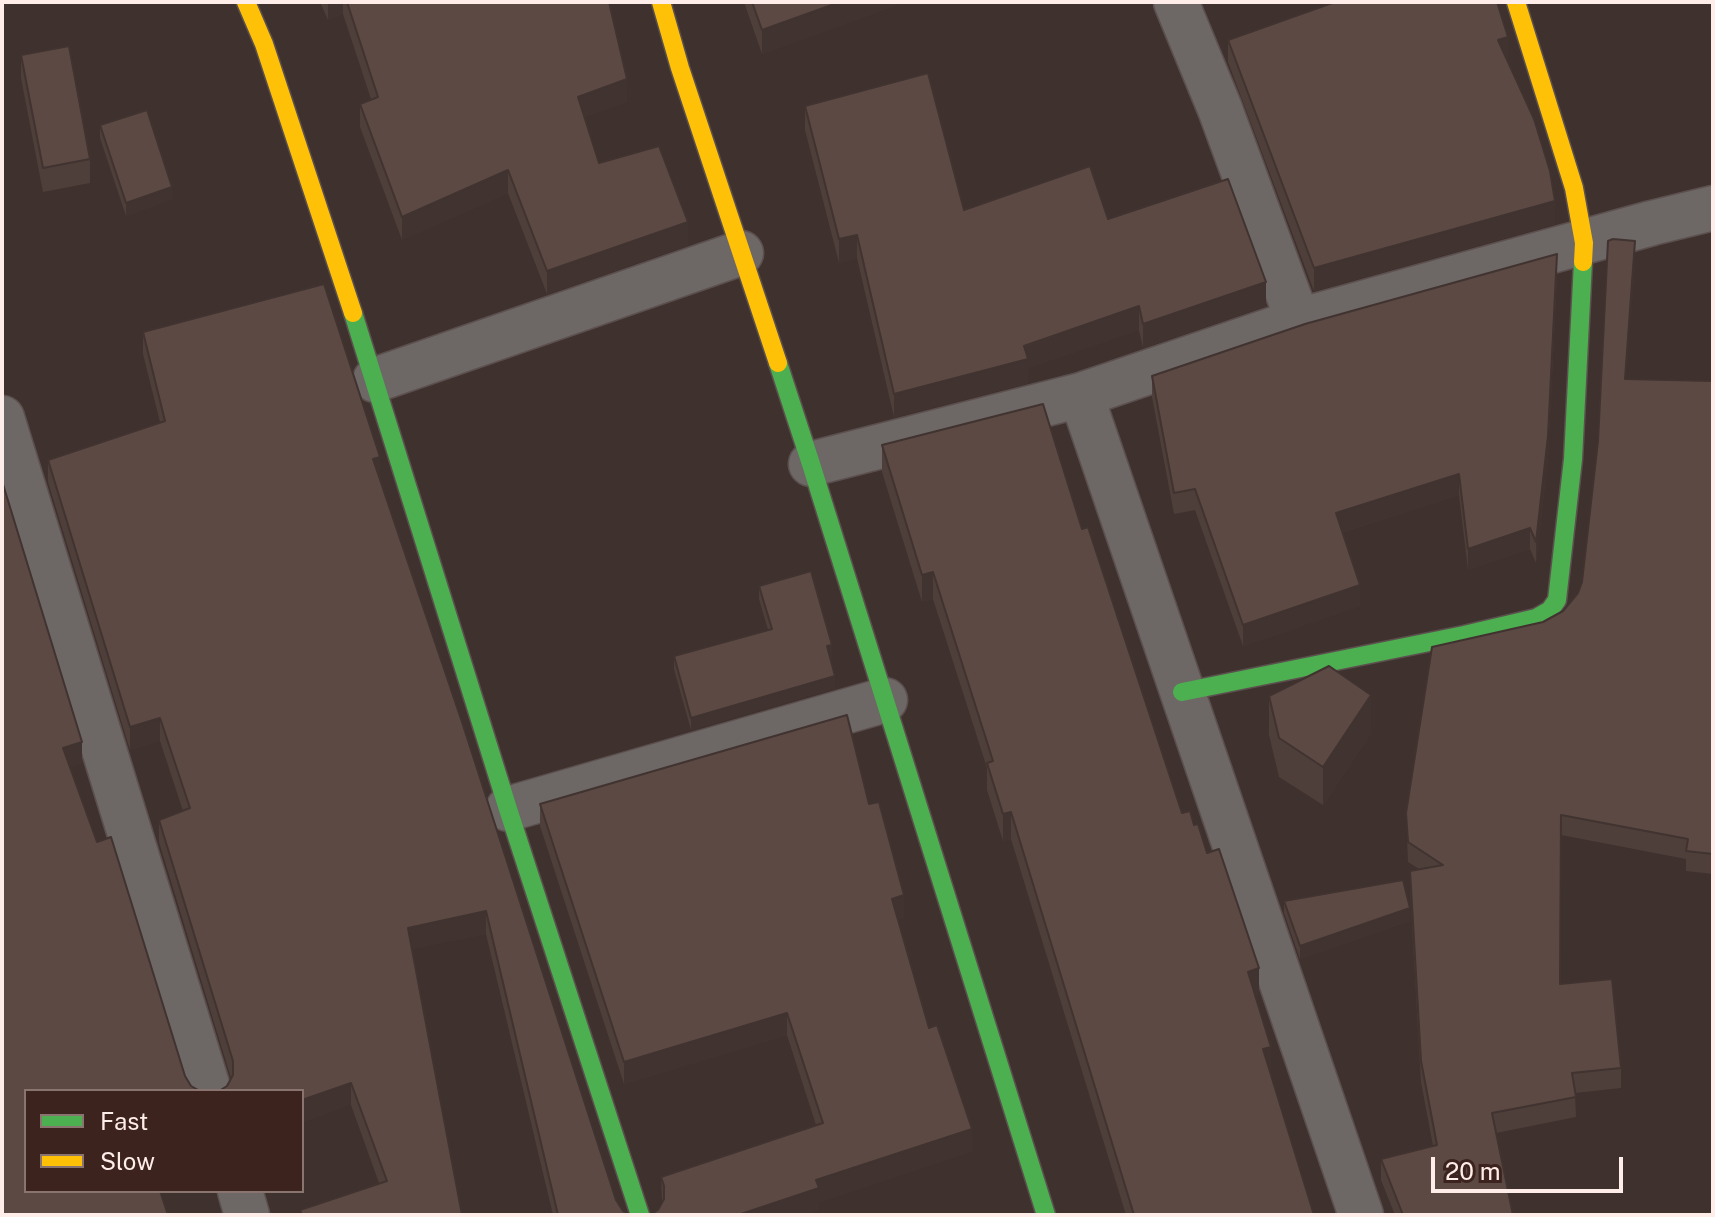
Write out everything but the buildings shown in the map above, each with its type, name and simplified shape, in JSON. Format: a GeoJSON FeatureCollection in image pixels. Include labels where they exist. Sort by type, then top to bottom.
{"type":"FeatureCollection","features":[{"type":"Feature","properties":{"kind":"street"},"geometry":{"type":"LineString","coordinates":[[246,2],[264,44],[375,380],[508,809],[640,1215]]}},
{"type":"Feature","properties":{"kind":"street"},"geometry":{"type":"LineString","coordinates":[[661,2],[811,464],[1046,1215]]}},
{"type":"Feature","properties":{"kind":"street"},"geometry":{"type":"LineString","coordinates":[[1176,2],[1220,109],[1298,321]]}},
{"type":"Feature","properties":{"kind":"street"},"geometry":{"type":"LineString","coordinates":[[1182,692],[1536,618],[1550,610],[1557,600],[1573,459],[1584,243],[1574,188],[1516,2]]}},
{"type":"Feature","properties":{"kind":"street"},"geometry":{"type":"LineString","coordinates":[[811,464],[1081,395],[1298,321],[1713,208]]}},
{"type":"Feature","properties":{"kind":"street"},"geometry":{"type":"LineString","coordinates":[[375,380],[741,253]]}},
{"type":"Feature","properties":{"kind":"street"},"geometry":{"type":"LineString","coordinates":[[1081,395],[1361,1215]]}},
{"type":"Feature","properties":{"kind":"street"},"geometry":{"type":"LineString","coordinates":[[2,418],[208,1089]]}},
{"type":"Feature","properties":{"kind":"street"},"geometry":{"type":"LineString","coordinates":[[508,809],[885,700]]}},
{"type":"Feature","properties":{"kind":"street"},"geometry":{"type":"LineString","coordinates":[[241,1193],[247,1215]]}},
{"type":"Feature","properties":{"kind":"traffic: fast"},"geometry":{"type":"LineString","coordinates":[[1182,692],[1464,635],[1536,618],[1550,610],[1557,600],[1573,459],[1583,262]]}},
{"type":"Feature","properties":{"kind":"traffic: fast"},"geometry":{"type":"LineString","coordinates":[[353,313],[508,809],[640,1215]]}},
{"type":"Feature","properties":{"kind":"traffic: fast"},"geometry":{"type":"LineString","coordinates":[[778,363],[1046,1215]]}},
{"type":"Feature","properties":{"kind":"traffic: slow"},"geometry":{"type":"LineString","coordinates":[[246,2],[264,44],[353,313]]}},
{"type":"Feature","properties":{"kind":"traffic: slow"},"geometry":{"type":"LineString","coordinates":[[661,2],[778,363]]}},
{"type":"Feature","properties":{"kind":"traffic: slow"},"geometry":{"type":"LineString","coordinates":[[1516,2],[1574,188],[1584,243],[1583,262]]}}]}
